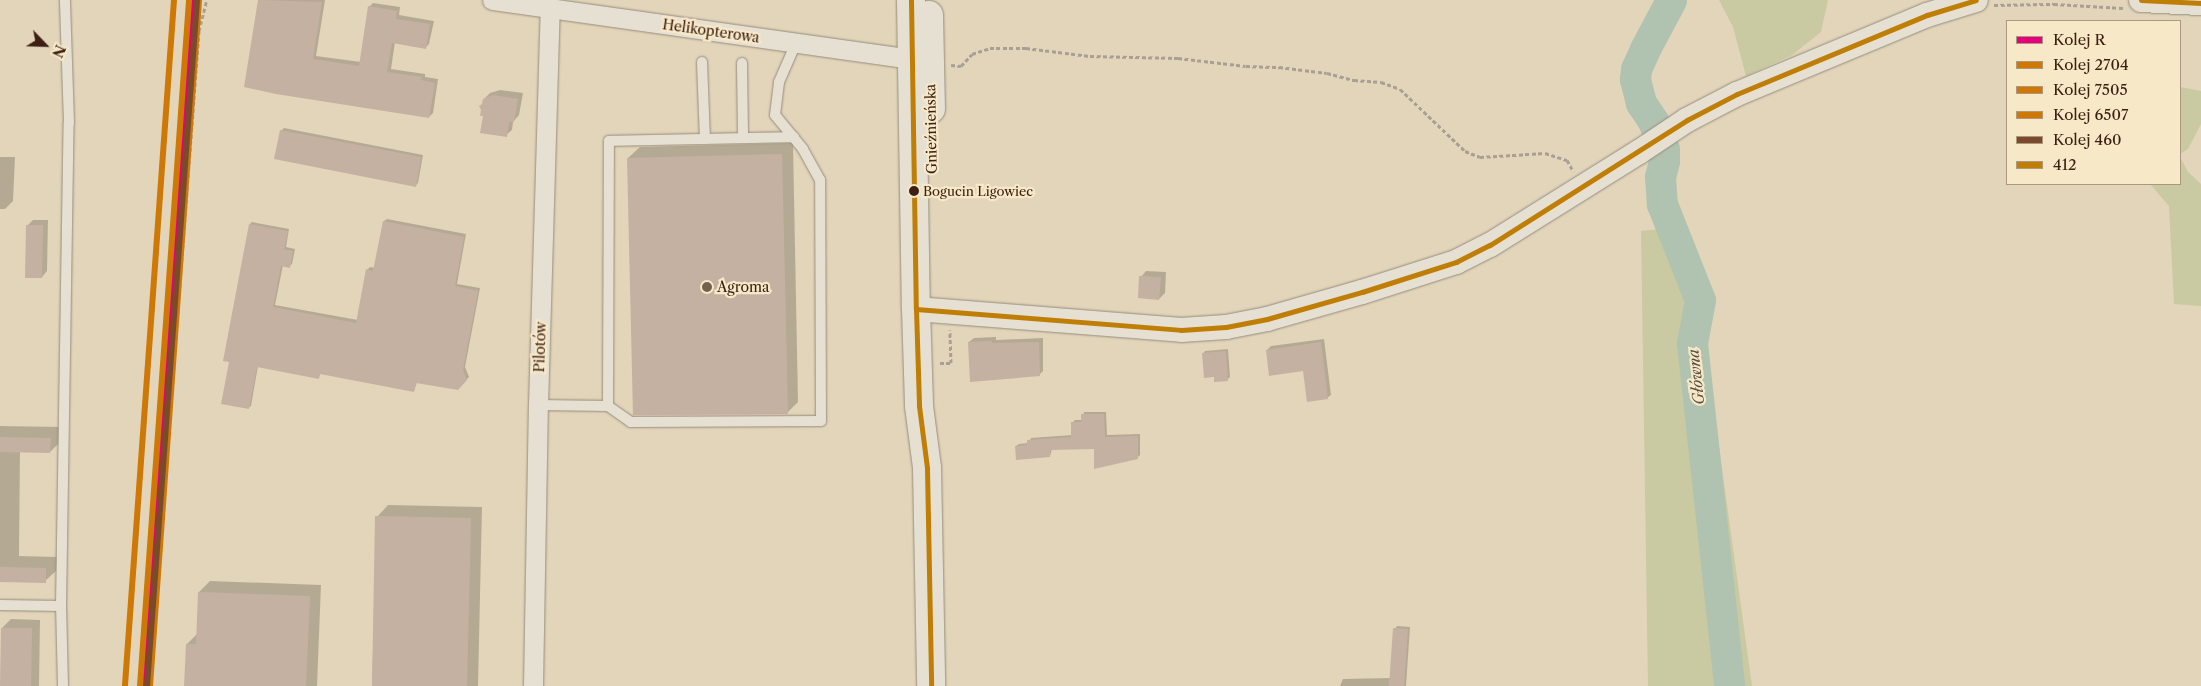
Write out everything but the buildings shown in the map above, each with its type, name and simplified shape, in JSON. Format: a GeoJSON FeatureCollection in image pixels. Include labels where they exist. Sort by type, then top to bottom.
{"type":"FeatureCollection","features":[{"type":"Feature","properties":{"kind":"main road","name":"Gnieźnieńska"},"geometry":{"type":"LineString","coordinates":[[911,0],[921,61],[935,315],[934,364],[927,468],[931,686]]}},
{"type":"Feature","properties":{"kind":"main road","name":"Gnieźnieńska"},"geometry":{"type":"LineString","coordinates":[[921,61],[929,0]]}},
{"type":"Feature","properties":{"kind":"main road","name":"Gnieźnieńska"},"geometry":{"type":"LineString","coordinates":[[927,468],[919,406],[935,315]]}},
{"type":"Feature","properties":{"kind":"street","name":"Helikopterowa"},"geometry":{"type":"LineString","coordinates":[[492,0],[921,61]]}},
{"type":"Feature","properties":{"kind":"street"},"geometry":{"type":"LineString","coordinates":[[935,315],[998,317],[1181,330],[1226,327],[1266,319],[1362,292],[1456,262],[1490,245],[1639,152],[1686,120],[1737,94],[1927,16],[1982,3]]}},
{"type":"Feature","properties":{"kind":"street"},"geometry":{"type":"LineString","coordinates":[[2132,4],[2201,3]]}},
{"type":"Feature","properties":{"kind":"street","name":"Pilotów"},"geometry":{"type":"LineString","coordinates":[[533,686],[538,405],[550,8]]}},
{"type":"Feature","properties":{"kind":"lane"},"geometry":{"type":"LineString","coordinates":[[63,686],[61,606],[69,123],[65,0]]}},
{"type":"Feature","properties":{"kind":"lane"},"geometry":{"type":"LineString","coordinates":[[538,405],[608,406],[630,422],[821,421],[820,180],[803,149],[775,115],[779,82],[796,43]]}},
{"type":"Feature","properties":{"kind":"lane"},"geometry":{"type":"LineString","coordinates":[[702,62],[705,139]]}},
{"type":"Feature","properties":{"kind":"lane"},"geometry":{"type":"LineString","coordinates":[[742,63],[743,138]]}},
{"type":"Feature","properties":{"kind":"lane"},"geometry":{"type":"LineString","coordinates":[[608,406],[609,141],[794,137]]}},
{"type":"Feature","properties":{"kind":"lane"},"geometry":{"type":"LineString","coordinates":[[0,604],[61,606]]}},
{"type":"Feature","properties":{"kind":"path"},"geometry":{"type":"LineString","coordinates":[[171,404],[199,31],[207,0]]}},
{"type":"Feature","properties":{"kind":"path"},"geometry":{"type":"LineString","coordinates":[[1982,3],[2132,4]]}},
{"type":"Feature","properties":{"kind":"path"},"geometry":{"type":"LineString","coordinates":[[921,61],[961,66],[972,54],[990,48],[1026,48],[1090,56],[1178,58],[1246,66],[1279,67],[1354,80],[1381,82],[1400,89],[1465,150],[1480,157],[1545,153],[1567,160],[1581,188]]}},
{"type":"Feature","properties":{"kind":"path"},"geometry":{"type":"LineString","coordinates":[[934,364],[951,363],[950,330],[935,315]]}},
{"type":"Feature","properties":{"kind":"green space"},"geometry":{"type":"Polygon","coordinates":[[[1719,0],[1828,0],[1821,32],[1792,55],[1746,76],[1733,27],[1719,0]]]}},
{"type":"Feature","properties":{"kind":"green space"},"geometry":{"type":"Polygon","coordinates":[[[2181,87],[2201,91],[2201,124],[2188,149],[2181,153],[2181,87]]]}},
{"type":"Feature","properties":{"kind":"green space"},"geometry":{"type":"Polygon","coordinates":[[[2181,159],[2188,172],[2201,184],[2201,306],[2174,304],[2169,206],[2151,185],[2181,185],[2181,159]]]}},
{"type":"Feature","properties":{"kind":"green space"},"geometry":{"type":"Polygon","coordinates":[[[1688,226],[1752,686],[1648,686],[1641,231],[1688,226]]]}},
{"type":"Feature","properties":{"kind":"waterway","name":"Główna"},"geometry":{"type":"LineString","coordinates":[[1671,0],[1645,49],[1636,69],[1635,79],[1641,103],[1653,121],[1664,149],[1664,161],[1660,177],[1662,204],[1700,300],[1692,343],[1729,686]]}},
{"type":"Feature","properties":{"kind":"rail line","name":"6507"},"geometry":{"type":"LineString","coordinates":[[125,685],[174,0]]}},
{"type":"Feature","properties":{"kind":"rail line","name":"R"},"geometry":{"type":"LineString","coordinates":[[142,686],[192,0]]}},
{"type":"Feature","properties":{"kind":"rail line","name":"7505"},"geometry":{"type":"LineString","coordinates":[[140,686],[189,1]]}},
{"type":"Feature","properties":{"kind":"rail line","name":"460"},"geometry":{"type":"LineString","coordinates":[[147,686],[197,1]]}},
{"type":"Feature","properties":{"kind":"rail line","name":"2704"},"geometry":{"type":"LineString","coordinates":[[150,686],[199,1]]}},
{"type":"Feature","properties":{"kind":"transit line","name":"412"},"geometry":{"type":"LineString","coordinates":[[911,0],[916,309],[919,406],[927,468],[931,686]]}},
{"type":"Feature","properties":{"kind":"transit line","name":"412"},"geometry":{"type":"LineString","coordinates":[[916,309],[1181,330],[1226,327],[1267,319],[1362,292],[1456,262],[1490,245],[1687,120],[1737,94],[1927,15],[1976,0]]}},
{"type":"Feature","properties":{"kind":"transit line","name":"412"},"geometry":{"type":"LineString","coordinates":[[2141,0],[2201,3]]}},
{"type":"Feature","properties":{"kind":"place","name":"Bogucin Ligowiec"},"geometry":{"type":"Point","coordinates":[914,191]}},
{"type":"Feature","properties":{"kind":"place","name":"Agroma"},"geometry":{"type":"Point","coordinates":[707,287]}}]}
